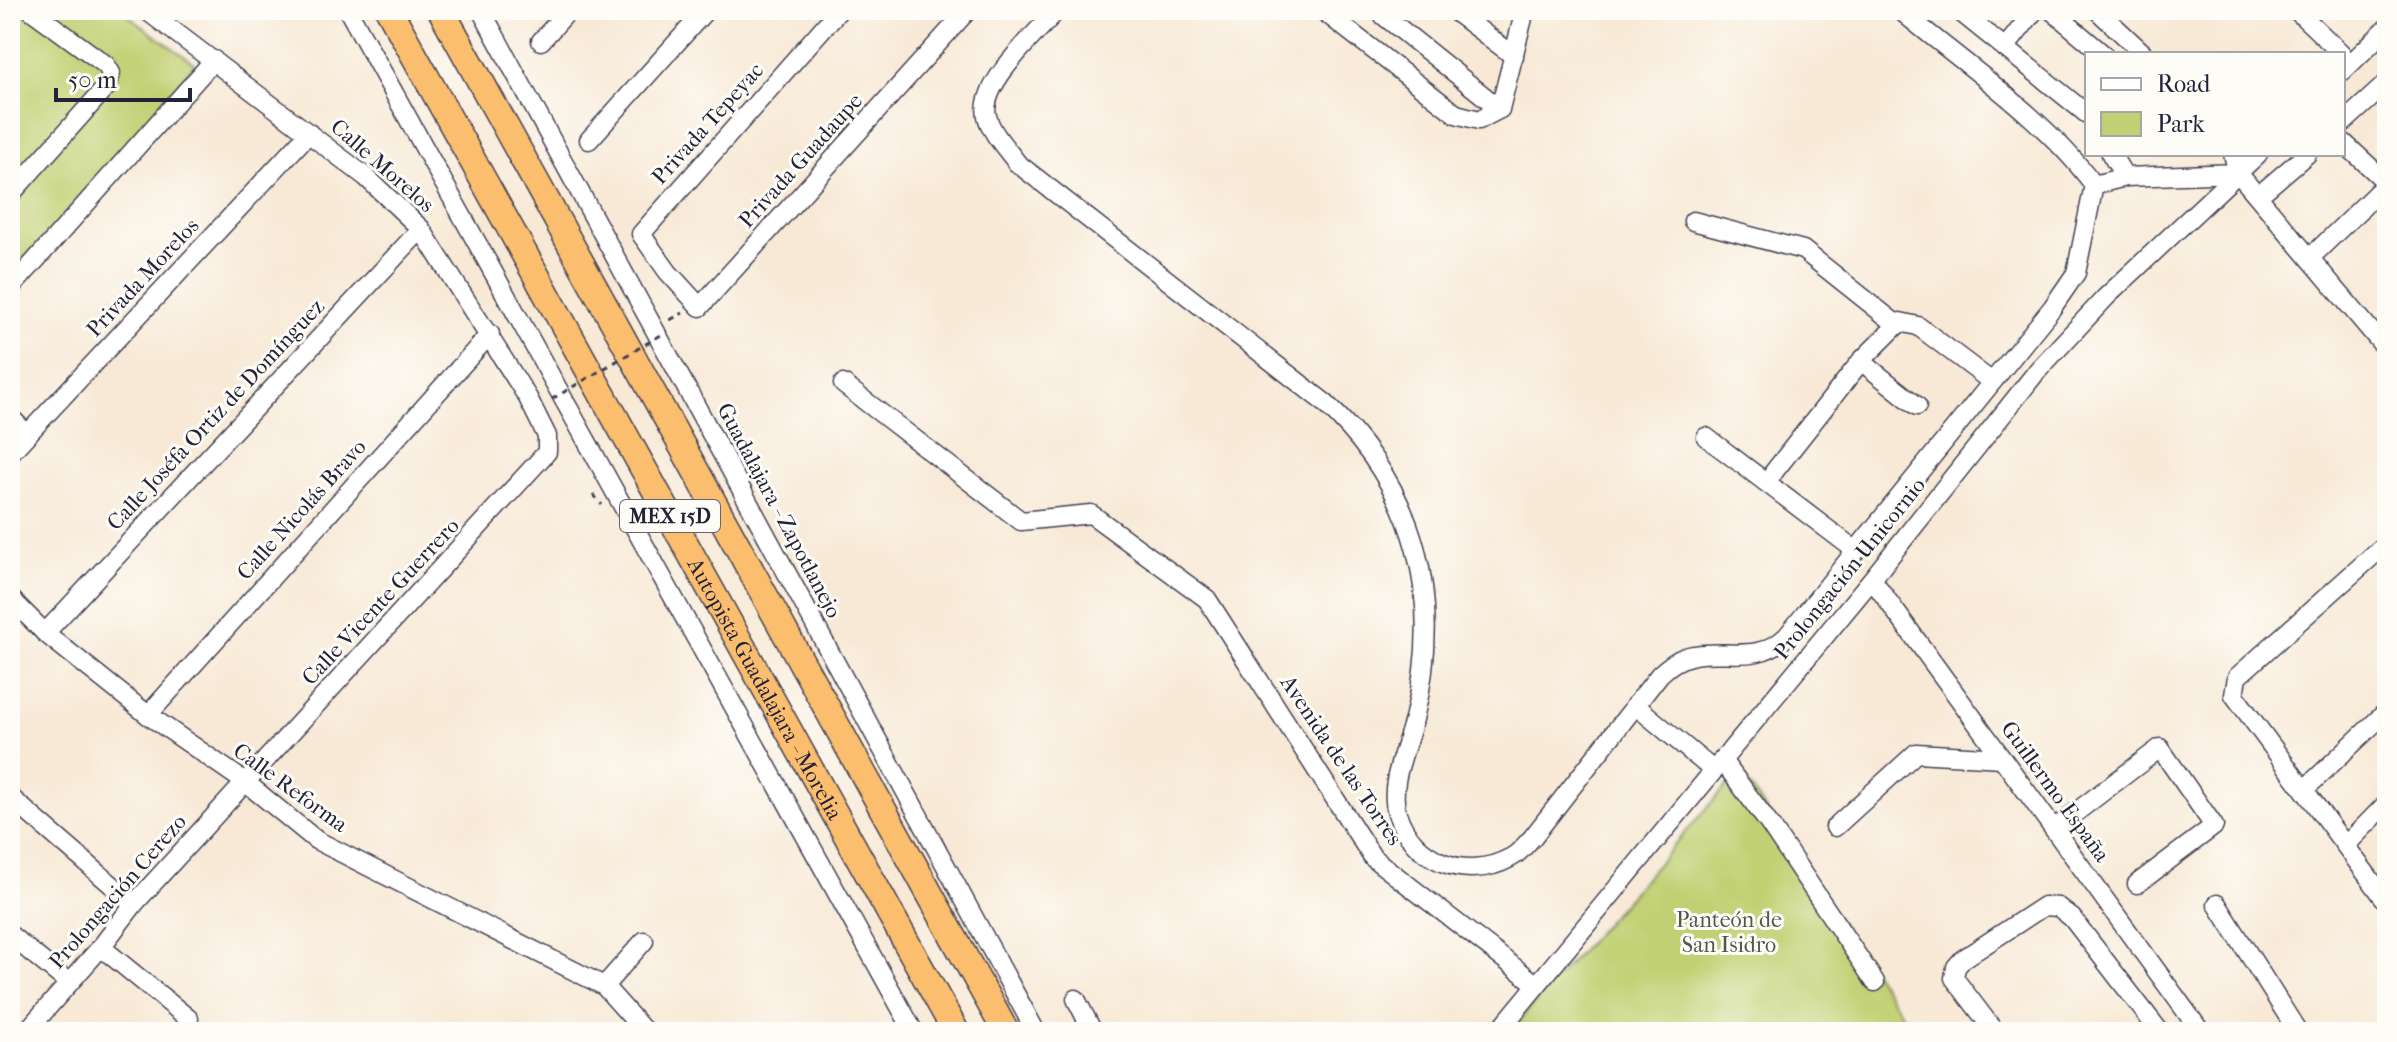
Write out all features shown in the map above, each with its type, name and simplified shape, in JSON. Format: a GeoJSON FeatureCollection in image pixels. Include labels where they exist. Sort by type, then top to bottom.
{"type":"FeatureCollection","features":[{"type":"Feature","properties":{"kind":"highway","name":"Autopista Guadalajara - Morelia"},"geometry":{"type":"LineString","coordinates":[[389,10],[956,1032]]}},
{"type":"Feature","properties":{"kind":"highway","name":"Autopista Guadalajara - Morelia"},"geometry":{"type":"LineString","coordinates":[[441,10],[1006,1032]]}},
{"type":"Feature","properties":{"kind":"street"},"geometry":{"type":"LineString","coordinates":[[10,195],[108,85],[111,73],[106,65],[31,10]]}},
{"type":"Feature","properties":{"kind":"street","name":"Calle Morelos"},"geometry":{"type":"LineString","coordinates":[[146,10],[366,177],[421,229],[528,398],[547,436],[547,452]]}},
{"type":"Feature","properties":{"kind":"street"},"geometry":{"type":"LineString","coordinates":[[348,10],[914,1032]]}},
{"type":"Feature","properties":{"kind":"street","name":"Guadalajara - Zapotlanejo"},"geometry":{"type":"LineString","coordinates":[[481,10],[1036,1032]]}},
{"type":"Feature","properties":{"kind":"street"},"geometry":{"type":"LineString","coordinates":[[541,41],[569,10]]}},
{"type":"Feature","properties":{"kind":"street"},"geometry":{"type":"LineString","coordinates":[[589,140],[706,10]]}},
{"type":"Feature","properties":{"kind":"street","name":"Privada Tepeyac"},"geometry":{"type":"LineString","coordinates":[[668,272],[641,234],[839,10]]}},
{"type":"Feature","properties":{"kind":"street","name":"Privada Guadaupe"},"geometry":{"type":"LineString","coordinates":[[668,272],[700,307],[968,10]]}},
{"type":"Feature","properties":{"kind":"street"},"geometry":{"type":"LineString","coordinates":[[1057,10],[995,80],[987,97],[986,113],[991,127],[1017,163],[1325,403],[1354,430],[1378,461],[1399,500],[1423,577],[1422,679],[1396,784],[1396,811],[1409,839],[1426,855],[1472,869],[1513,857],[1532,838],[1660,674],[1686,657],[1752,654],[1776,647],[1992,382],[2076,273],[2094,185],[2048,133],[1900,10]]}},
{"type":"Feature","properties":{"kind":"street"},"geometry":{"type":"LineString","coordinates":[[1381,10],[1382,15],[1500,109]]}},
{"type":"Feature","properties":{"kind":"street"},"geometry":{"type":"LineString","coordinates":[[1453,10],[1514,56]]}},
{"type":"Feature","properties":{"kind":"street"},"geometry":{"type":"LineString","coordinates":[[1329,13],[1463,118],[1486,119],[1500,109],[1525,10]]}},
{"type":"Feature","properties":{"kind":"street"},"geometry":{"type":"LineString","coordinates":[[1958,10],[2085,110]]}},
{"type":"Feature","properties":{"kind":"street"},"geometry":{"type":"LineString","coordinates":[[2005,48],[2035,10]]}},
{"type":"Feature","properties":{"kind":"street"},"geometry":{"type":"LineString","coordinates":[[2051,10],[2101,52]]}},
{"type":"Feature","properties":{"kind":"street"},"geometry":{"type":"LineString","coordinates":[[2097,10],[2142,52]]}},
{"type":"Feature","properties":{"kind":"street"},"geometry":{"type":"LineString","coordinates":[[2296,10],[2336,52]]}},
{"type":"Feature","properties":{"kind":"street"},"geometry":{"type":"LineString","coordinates":[[2345,61],[2387,28]]}},
{"type":"Feature","properties":{"kind":"street"},"geometry":{"type":"LineString","coordinates":[[10,289],[214,60]]}},
{"type":"Feature","properties":{"kind":"street"},"geometry":{"type":"LineString","coordinates":[[2345,121],[2387,83]]}},
{"type":"Feature","properties":{"kind":"street","name":"Privada Morelos"},"geometry":{"type":"LineString","coordinates":[[10,453],[309,133]]}},
{"type":"Feature","properties":{"kind":"street"},"geometry":{"type":"LineString","coordinates":[[2310,258],[2387,183],[2345,144]]}},
{"type":"Feature","properties":{"kind":"street"},"geometry":{"type":"LineString","coordinates":[[2112,156],[2125,177]]}},
{"type":"Feature","properties":{"kind":"street"},"geometry":{"type":"LineString","coordinates":[[2234,156],[2238,173],[2387,350]]}},
{"type":"Feature","properties":{"kind":"street","name":"Prolongación Unicornio"},"geometry":{"type":"LineString","coordinates":[[1498,1032],[2080,322],[2256,156]]}},
{"type":"Feature","properties":{"kind":"street"},"geometry":{"type":"LineString","coordinates":[[2258,196],[2305,156]]}},
{"type":"Feature","properties":{"kind":"street"},"geometry":{"type":"LineString","coordinates":[[2094,185],[2125,177],[2238,173]]}},
{"type":"Feature","properties":{"kind":"street"},"geometry":{"type":"LineString","coordinates":[[1693,221],[1803,250],[1826,264],[1896,324]]}},
{"type":"Feature","properties":{"kind":"street","name":"Calle Joséfa Ortiz de Domínguez"},"geometry":{"type":"LineString","coordinates":[[45,633],[421,229]]}},
{"type":"Feature","properties":{"kind":"street"},"geometry":{"type":"LineString","coordinates":[[1773,473],[1861,361],[1896,324],[1905,320],[1918,326],[1992,382]]}},
{"type":"Feature","properties":{"kind":"street","name":"Calle Nicolás Bravo"},"geometry":{"type":"LineString","coordinates":[[148,715],[490,334]]}},
{"type":"Feature","properties":{"kind":"street"},"geometry":{"type":"LineString","coordinates":[[1861,361],[1917,406]]}},
{"type":"Feature","properties":{"kind":"street","name":"Avenida de las Torres"},"geometry":{"type":"LineString","coordinates":[[843,384],[1021,521],[1091,514],[1207,599],[1373,858],[1536,984]]}},
{"type":"Feature","properties":{"kind":"street"},"geometry":{"type":"LineString","coordinates":[[10,417],[27,434]]}},
{"type":"Feature","properties":{"kind":"street"},"geometry":{"type":"LineString","coordinates":[[1706,437],[1855,550]]}},
{"type":"Feature","properties":{"kind":"street","name":"Calle Vicente Guerrero"},"geometry":{"type":"LineString","coordinates":[[245,782],[547,452]]}},
{"type":"Feature","properties":{"kind":"street"},"geometry":{"type":"LineString","coordinates":[[2379,550],[2237,677],[2233,686],[2234,695],[2387,902]]}},
{"type":"Feature","properties":{"kind":"street","name":"Guillermo España"},"geometry":{"type":"LineString","coordinates":[[1872,579],[2201,1032]]}},
{"type":"Feature","properties":{"kind":"street","name":"Calle Reforma"},"geometry":{"type":"LineString","coordinates":[[10,598],[45,633],[148,715],[245,782],[316,840],[604,986],[645,1032]]}},
{"type":"Feature","properties":{"kind":"street"},"geometry":{"type":"LineString","coordinates":[[1635,705],[1718,765],[1770,825],[1875,982]]}},
{"type":"Feature","properties":{"kind":"street"},"geometry":{"type":"LineString","coordinates":[[2305,789],[2387,711]]}},
{"type":"Feature","properties":{"kind":"street"},"geometry":{"type":"LineString","coordinates":[[2054,829],[2160,748],[2214,826],[2137,884]]}},
{"type":"Feature","properties":{"kind":"street"},"geometry":{"type":"LineString","coordinates":[[1835,827],[1916,753],[2002,758]]}},
{"type":"Feature","properties":{"kind":"street","name":"Prolongación Cerezo"},"geometry":{"type":"LineString","coordinates":[[35,1029],[134,904],[245,782]]}},
{"type":"Feature","properties":{"kind":"street"},"geometry":{"type":"LineString","coordinates":[[10,797],[134,904]]}},
{"type":"Feature","properties":{"kind":"street"},"geometry":{"type":"LineString","coordinates":[[2347,844],[2387,803]]}},
{"type":"Feature","properties":{"kind":"street"},"geometry":{"type":"LineString","coordinates":[[2217,904],[2298,1032]]}},
{"type":"Feature","properties":{"kind":"street"},"geometry":{"type":"LineString","coordinates":[[1995,1032],[1954,978],[1954,972],[1963,959],[2044,906],[2058,907],[2072,918],[2160,1032]]}},
{"type":"Feature","properties":{"kind":"street"},"geometry":{"type":"LineString","coordinates":[[10,935],[69,983]]}},
{"type":"Feature","properties":{"kind":"street"},"geometry":{"type":"LineString","coordinates":[[604,986],[644,941]]}},
{"type":"Feature","properties":{"kind":"street"},"geometry":{"type":"LineString","coordinates":[[101,947],[189,1019]]}},
{"type":"Feature","properties":{"kind":"street"},"geometry":{"type":"LineString","coordinates":[[1076,999],[1093,1032]]}},
{"type":"Feature","properties":{"kind":"street"},"geometry":{"type":"LineString","coordinates":[[2141,1008],[2143,1032]]}},
{"type":"Feature","properties":{"kind":"path"},"geometry":{"type":"LineString","coordinates":[[552,399],[668,331]]}},
{"type":"Feature","properties":{"kind":"green space"},"geometry":{"type":"Polygon","coordinates":[[[10,10],[120,10],[195,64],[91,186],[10,274],[10,10]]]}},
{"type":"Feature","properties":{"kind":"green space","name":"Panteón de San Isidro"},"geometry":{"type":"Polygon","coordinates":[[[1740,771],[1913,1032],[1511,1032],[1510,1031],[1740,771]]]}}]}
